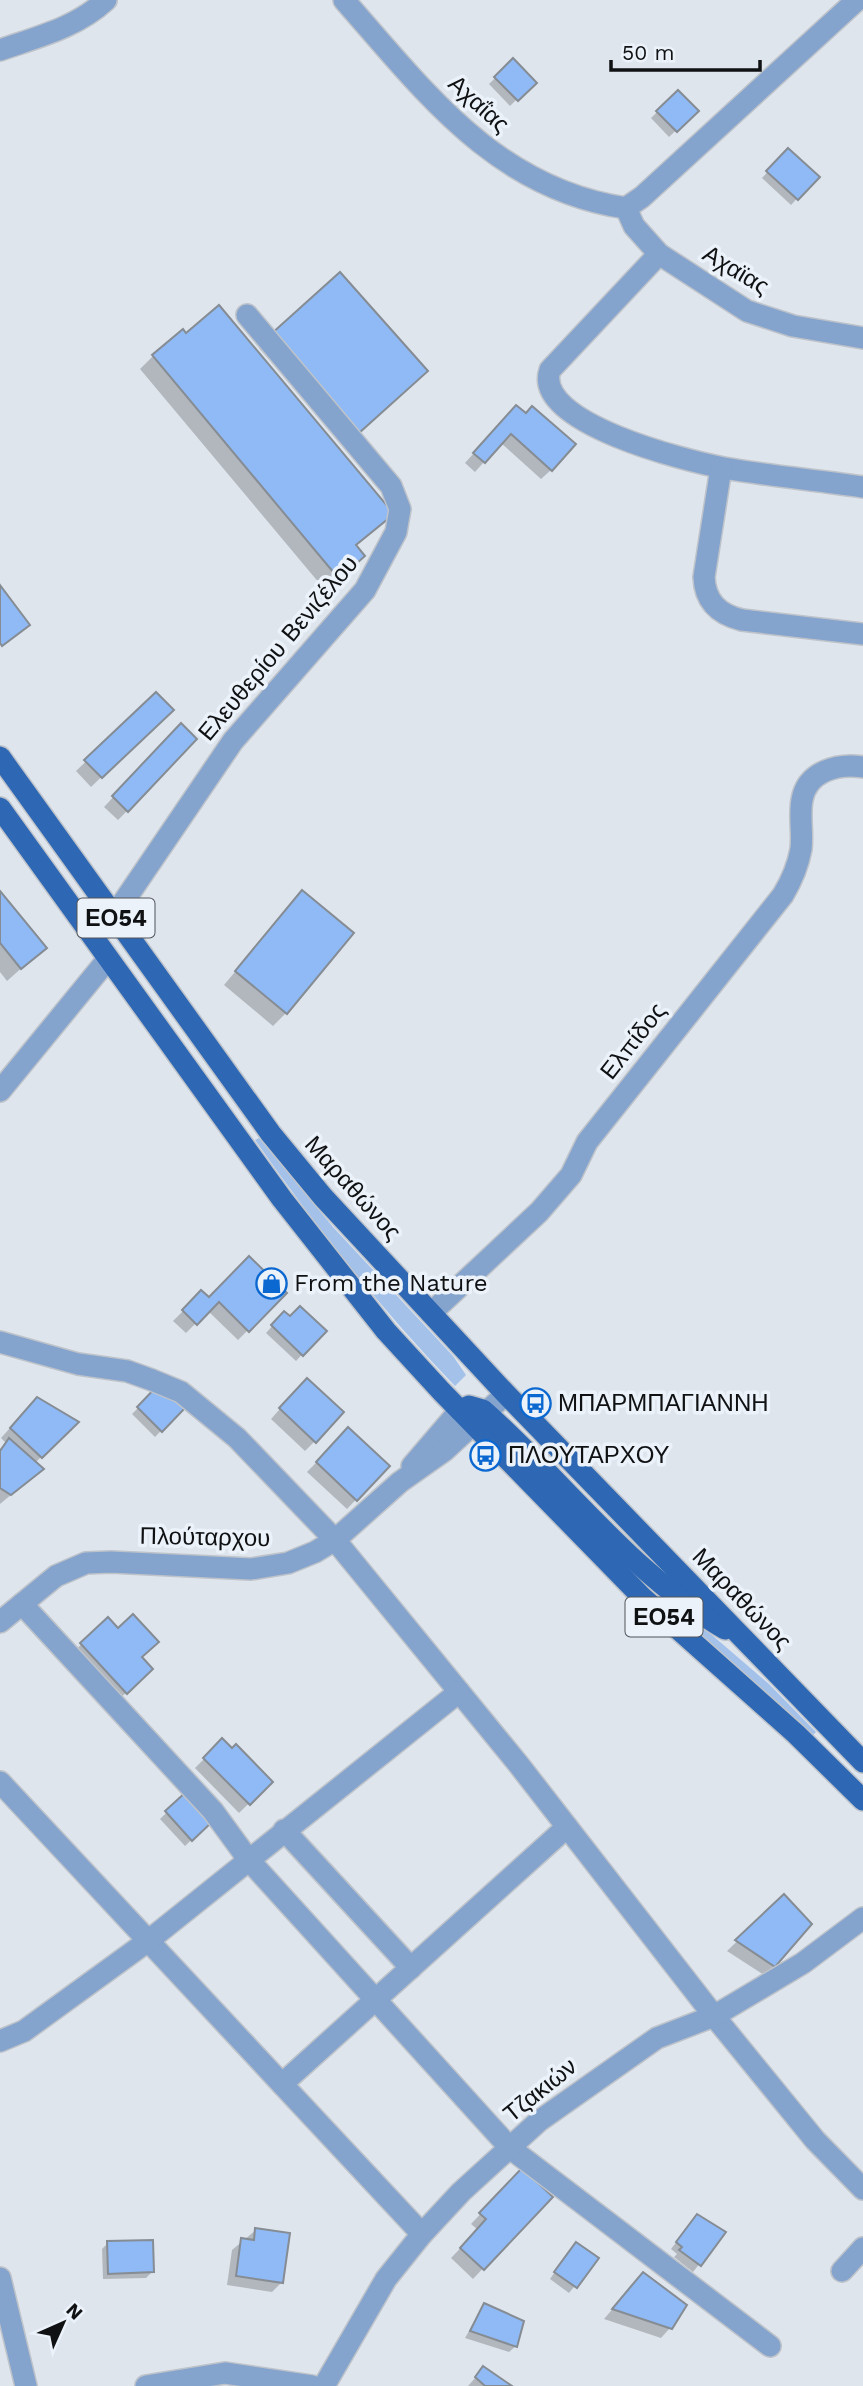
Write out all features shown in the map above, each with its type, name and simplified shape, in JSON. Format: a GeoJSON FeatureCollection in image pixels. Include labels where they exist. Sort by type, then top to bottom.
{"type":"FeatureCollection","features":[{"type":"Feature","properties":{"kind":"main road","name":"Μαραθώνος"},"geometry":{"type":"LineString","coordinates":[[0,757],[271,1134],[323,1196],[506,1394],[863,1762]]}},
{"type":"Feature","properties":{"kind":"main road","name":"ΕΟ54"},"geometry":{"type":"LineString","coordinates":[[0,808],[346,1283],[656,1610],[789,1728],[863,1800]]}},
{"type":"Feature","properties":{"kind":"main road"},"geometry":{"type":"LineString","coordinates":[[474,1416],[631,1559],[702,1615],[748,1643]]}},
{"type":"Feature","properties":{"kind":"street"},"geometry":{"type":"LineString","coordinates":[[0,50],[63,28],[82,19],[106,0]]}},
{"type":"Feature","properties":{"kind":"street","name":"Αχαΐας"},"geometry":{"type":"LineString","coordinates":[[344,0],[442,110],[477,142],[516,170],[551,186],[617,207]]}},
{"type":"Feature","properties":{"kind":"street"},"geometry":{"type":"LineString","coordinates":[[617,207],[642,197],[857,0]]}},
{"type":"Feature","properties":{"kind":"street","name":"Αχαϊας"},"geometry":{"type":"LineString","coordinates":[[617,207],[659,254],[732,302],[762,317],[793,327],[863,338]]}},
{"type":"Feature","properties":{"kind":"street"},"geometry":{"type":"LineString","coordinates":[[659,254],[553,365],[548,375],[551,393],[561,406],[588,425],[721,468],[863,487]]}},
{"type":"Feature","properties":{"kind":"street","name":"Ελευθερίου Βενιζέλου"},"geometry":{"type":"LineString","coordinates":[[114,916],[233,741],[365,590],[396,532],[400,509],[391,486],[247,315]]}},
{"type":"Feature","properties":{"kind":"street"},"geometry":{"type":"LineString","coordinates":[[721,468],[704,577],[706,593],[712,604],[727,615],[742,620],[863,634]]}},
{"type":"Feature","properties":{"kind":"street","name":"Ελπίδος"},"geometry":{"type":"LineString","coordinates":[[431,1313],[539,1212],[571,1175],[587,1142],[783,895],[797,868],[801,848],[802,797],[811,782],[821,773],[843,765],[863,768]]}},
{"type":"Feature","properties":{"kind":"street"},"geometry":{"type":"LineString","coordinates":[[0,1091],[108,959]]}},
{"type":"Feature","properties":{"kind":"street"},"geometry":{"type":"LineString","coordinates":[[0,1342],[78,1364],[127,1371],[181,1392],[237,1438],[335,1540],[567,1827],[714,2016],[815,2140],[863,2189]]}},
{"type":"Feature","properties":{"kind":"street","name":"Πλούταρχου"},"geometry":{"type":"LineString","coordinates":[[0,1622],[56,1576],[86,1563],[263,1568],[300,1559],[335,1540],[400,1482],[444,1451],[474,1416],[506,1394]]}},
{"type":"Feature","properties":{"kind":"street"},"geometry":{"type":"LineString","coordinates":[[22,1604],[213,1811],[248,1859],[510,2148],[770,2346]]}},
{"type":"Feature","properties":{"kind":"street"},"geometry":{"type":"LineString","coordinates":[[0,2041],[24,2031],[148,1941],[459,1692]]}},
{"type":"Feature","properties":{"kind":"street"},"geometry":{"type":"LineString","coordinates":[[0,1782],[422,2234]]}},
{"type":"Feature","properties":{"kind":"street"},"geometry":{"type":"LineString","coordinates":[[282,2084],[567,1827]]}},
{"type":"Feature","properties":{"kind":"street"},"geometry":{"type":"LineString","coordinates":[[284,1830],[411,1968]]}},
{"type":"Feature","properties":{"kind":"street","name":"Τζακιών"},"geometry":{"type":"LineString","coordinates":[[324,2386],[386,2279],[422,2234],[461,2192],[540,2121],[657,2038],[714,2016],[803,1963],[863,1918]]}},
{"type":"Feature","properties":{"kind":"street"},"geometry":{"type":"LineString","coordinates":[[842,2271],[863,2248]]}},
{"type":"Feature","properties":{"kind":"street"},"geometry":{"type":"LineString","coordinates":[[0,2278],[26,2386]]}},
{"type":"Feature","properties":{"kind":"street"},"geometry":{"type":"LineString","coordinates":[[146,2386],[225,2373],[312,2386]]}},
{"type":"Feature","properties":{"kind":"shaded area"},"geometry":{"type":"Polygon","coordinates":[[[259,1138],[333,1227],[453,1356],[466,1375],[455,1386],[375,1297],[326,1236],[255,1140],[259,1138]]]}},
{"type":"Feature","properties":{"kind":"shaded area"},"geometry":{"type":"Polygon","coordinates":[[[649,1581],[769,1684],[816,1732],[812,1736],[645,1586],[649,1581]]]}},
{"type":"Feature","properties":{"kind":"building"},"geometry":{"type":"Polygon","coordinates":[[[513,58],[537,83],[518,101],[494,77],[513,58]]]}},
{"type":"Feature","properties":{"kind":"building"},"geometry":{"type":"Polygon","coordinates":[[[678,90],[699,111],[677,132],[656,111],[678,90]]]}},
{"type":"Feature","properties":{"kind":"building"},"geometry":{"type":"Polygon","coordinates":[[[788,148],[820,177],[798,200],[766,171],[788,148]]]}},
{"type":"Feature","properties":{"kind":"building"},"geometry":{"type":"Polygon","coordinates":[[[340,272],[428,371],[359,433],[271,334],[340,272]]]}},
{"type":"Feature","properties":{"kind":"building"},"geometry":{"type":"Polygon","coordinates":[[[219,305],[394,514],[356,545],[365,556],[339,579],[152,355],[183,329],[186,333],[219,305]]]}},
{"type":"Feature","properties":{"kind":"building"},"geometry":{"type":"Polygon","coordinates":[[[516,405],[526,413],[532,406],[576,444],[552,471],[511,434],[485,463],[473,453],[516,405]]]}},
{"type":"Feature","properties":{"kind":"building"},"geometry":{"type":"Polygon","coordinates":[[[0,585],[30,625],[2,646],[0,643],[0,585]]]}},
{"type":"Feature","properties":{"kind":"building"},"geometry":{"type":"Polygon","coordinates":[[[156,692],[174,710],[102,778],[84,760],[156,692]]]}},
{"type":"Feature","properties":{"kind":"building"},"geometry":{"type":"Polygon","coordinates":[[[181,723],[197,739],[128,812],[112,796],[181,723]]]}},
{"type":"Feature","properties":{"kind":"building"},"geometry":{"type":"Polygon","coordinates":[[[302,890],[354,933],[287,1014],[235,971],[302,890]]]}},
{"type":"Feature","properties":{"kind":"building"},"geometry":{"type":"Polygon","coordinates":[[[0,891],[47,948],[21,969],[0,943],[0,891]]]}},
{"type":"Feature","properties":{"kind":"building"},"geometry":{"type":"Polygon","coordinates":[[[249,1256],[287,1293],[249,1332],[219,1302],[197,1325],[182,1310],[201,1290],[209,1297],[249,1256]]]}},
{"type":"Feature","properties":{"kind":"building"},"geometry":{"type":"Polygon","coordinates":[[[300,1306],[327,1331],[303,1356],[271,1325],[284,1311],[290,1316],[300,1306]]]}},
{"type":"Feature","properties":{"kind":"building"},"geometry":{"type":"Polygon","coordinates":[[[307,1378],[344,1412],[316,1443],[279,1408],[307,1378]]]}},
{"type":"Feature","properties":{"kind":"building"},"geometry":{"type":"Polygon","coordinates":[[[160,1383],[185,1408],[162,1432],[137,1407],[160,1383]]]}},
{"type":"Feature","properties":{"kind":"building"},"geometry":{"type":"Polygon","coordinates":[[[37,1397],[79,1422],[42,1458],[10,1428],[37,1397]]]}},
{"type":"Feature","properties":{"kind":"building"},"geometry":{"type":"Polygon","coordinates":[[[348,1427],[390,1466],[357,1501],[316,1462],[348,1427]]]}},
{"type":"Feature","properties":{"kind":"building"},"geometry":{"type":"Polygon","coordinates":[[[9,1438],[44,1469],[11,1495],[0,1488],[0,1451],[9,1438]]]}},
{"type":"Feature","properties":{"kind":"building"},"geometry":{"type":"Polygon","coordinates":[[[133,1614],[159,1642],[142,1657],[153,1669],[127,1694],[80,1643],[108,1617],[118,1628],[133,1614]]]}},
{"type":"Feature","properties":{"kind":"building"},"geometry":{"type":"Polygon","coordinates":[[[222,1738],[232,1748],[236,1744],[273,1782],[250,1805],[203,1758],[222,1738]]]}},
{"type":"Feature","properties":{"kind":"building"},"geometry":{"type":"Polygon","coordinates":[[[186,1792],[213,1821],[192,1841],[165,1811],[186,1792]]]}},
{"type":"Feature","properties":{"kind":"building"},"geometry":{"type":"Polygon","coordinates":[[[784,1894],[812,1924],[775,1967],[735,1940],[784,1894]]]}},
{"type":"Feature","properties":{"kind":"building"},"geometry":{"type":"Polygon","coordinates":[[[522,2168],[553,2197],[484,2270],[460,2248],[486,2219],[479,2213],[522,2168]]]}},
{"type":"Feature","properties":{"kind":"building"},"geometry":{"type":"Polygon","coordinates":[[[697,2214],[726,2232],[701,2266],[679,2250],[682,2247],[676,2242],[697,2214]]]}},
{"type":"Feature","properties":{"kind":"building"},"geometry":{"type":"Polygon","coordinates":[[[255,2228],[290,2233],[283,2283],[236,2276],[241,2238],[254,2240],[255,2228]]]}},
{"type":"Feature","properties":{"kind":"building"},"geometry":{"type":"Polygon","coordinates":[[[153,2240],[154,2272],[108,2274],[107,2241],[153,2240]]]}},
{"type":"Feature","properties":{"kind":"building"},"geometry":{"type":"Polygon","coordinates":[[[576,2242],[599,2258],[577,2288],[554,2272],[576,2242]]]}},
{"type":"Feature","properties":{"kind":"building"},"geometry":{"type":"Polygon","coordinates":[[[643,2272],[687,2305],[672,2329],[612,2309],[643,2272]]]}},
{"type":"Feature","properties":{"kind":"building"},"geometry":{"type":"Polygon","coordinates":[[[484,2303],[524,2321],[517,2347],[470,2331],[484,2303]]]}},
{"type":"Feature","properties":{"kind":"building"},"geometry":{"type":"Polygon","coordinates":[[[483,2366],[512,2386],[485,2386],[475,2377],[483,2366]]]}},
{"type":"Feature","properties":{"kind":"place","name":"From the Nature"},"geometry":{"type":"Point","coordinates":[271,1283]}},
{"type":"Feature","properties":{"kind":"place","name":"ΜΠΑΡΜΠΑΓΙΑΝΝΗ"},"geometry":{"type":"Point","coordinates":[535,1403]}},
{"type":"Feature","properties":{"kind":"place","name":"ΠΛΟΥΤΑΡΧΟΥ"},"geometry":{"type":"Point","coordinates":[485,1455]}}]}
